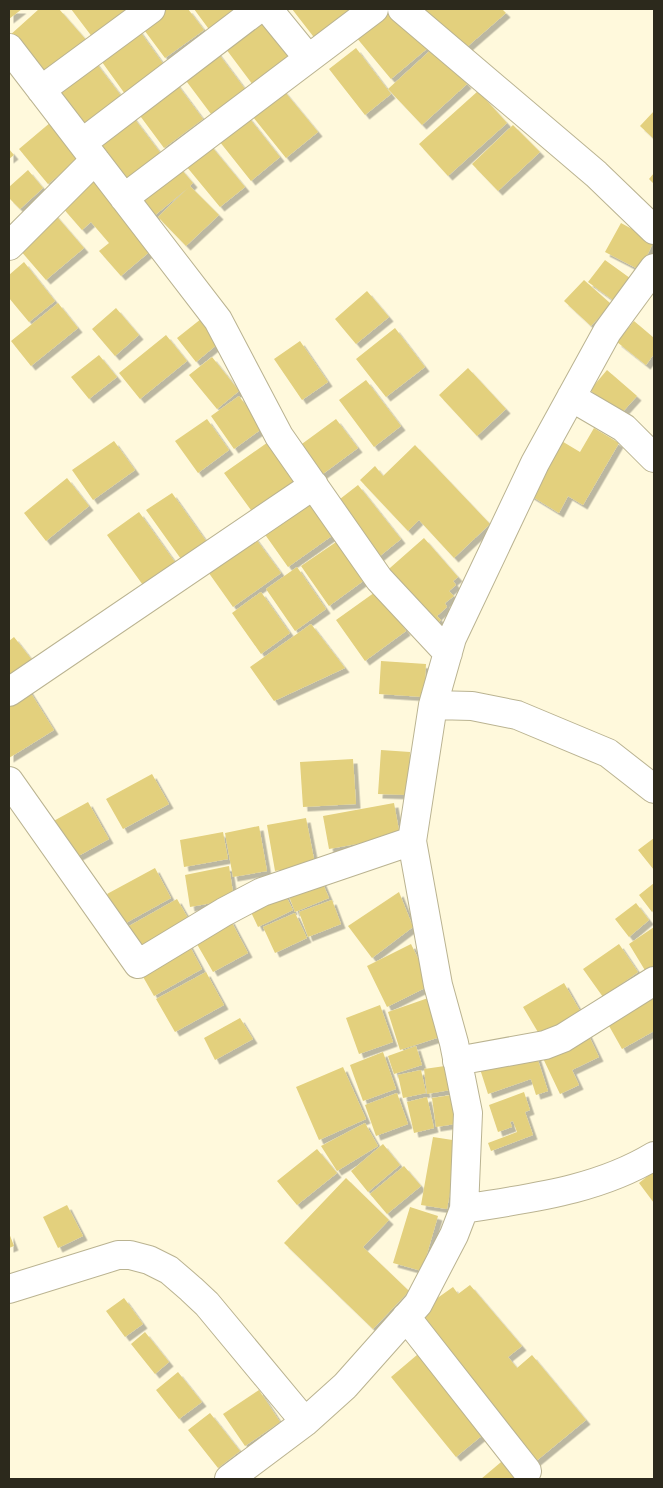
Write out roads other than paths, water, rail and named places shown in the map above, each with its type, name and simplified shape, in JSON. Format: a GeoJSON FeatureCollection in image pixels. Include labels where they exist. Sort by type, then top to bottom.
{"type":"FeatureCollection","features":[{"type":"Feature","properties":{"kind":"street"},"geometry":{"type":"LineString","coordinates":[[41,90],[151,9]]}},
{"type":"Feature","properties":{"kind":"street"},"geometry":{"type":"LineString","coordinates":[[9,246],[88,152],[258,9]]}},
{"type":"Feature","properties":{"kind":"street"},"geometry":{"type":"LineString","coordinates":[[268,9],[308,58]]}},
{"type":"Feature","properties":{"kind":"street"},"geometry":{"type":"LineString","coordinates":[[124,198],[374,9]]}},
{"type":"Feature","properties":{"kind":"street"},"geometry":{"type":"LineString","coordinates":[[402,9],[596,174],[654,230]]}},
{"type":"Feature","properties":{"kind":"street"},"geometry":{"type":"LineString","coordinates":[[9,48],[218,320],[279,436],[379,579],[448,653]]}},
{"type":"Feature","properties":{"kind":"street"},"geometry":{"type":"LineString","coordinates":[[230,1479],[305,1422],[345,1386],[406,1317],[422,1295],[454,1235],[464,1209],[468,1113],[458,1061],[438,985],[412,841],[433,705],[452,638],[535,463],[607,332],[654,268]]}},
{"type":"Feature","properties":{"kind":"street"},"geometry":{"type":"LineString","coordinates":[[572,397],[624,428],[654,458]]}},
{"type":"Feature","properties":{"kind":"street"},"geometry":{"type":"LineString","coordinates":[[9,692],[314,485]]}},
{"type":"Feature","properties":{"kind":"street"},"geometry":{"type":"LineString","coordinates":[[433,705],[472,706],[517,715],[608,753],[654,789]]}},
{"type":"Feature","properties":{"kind":"street"},"geometry":{"type":"LineString","coordinates":[[9,781],[138,964],[224,912],[262,892],[412,841]]}},
{"type":"Feature","properties":{"kind":"street"},"geometry":{"type":"LineString","coordinates":[[458,1061],[545,1045],[563,1038],[654,981]]}},
{"type":"Feature","properties":{"kind":"street"},"geometry":{"type":"LineString","coordinates":[[464,1209],[568,1191],[599,1182],[654,1156]]}},
{"type":"Feature","properties":{"kind":"street"},"geometry":{"type":"LineString","coordinates":[[9,1289],[118,1255],[130,1255],[149,1260],[169,1270],[207,1304],[305,1422]]}},
{"type":"Feature","properties":{"kind":"street"},"geometry":{"type":"LineString","coordinates":[[406,1317],[527,1471]]}}]}
